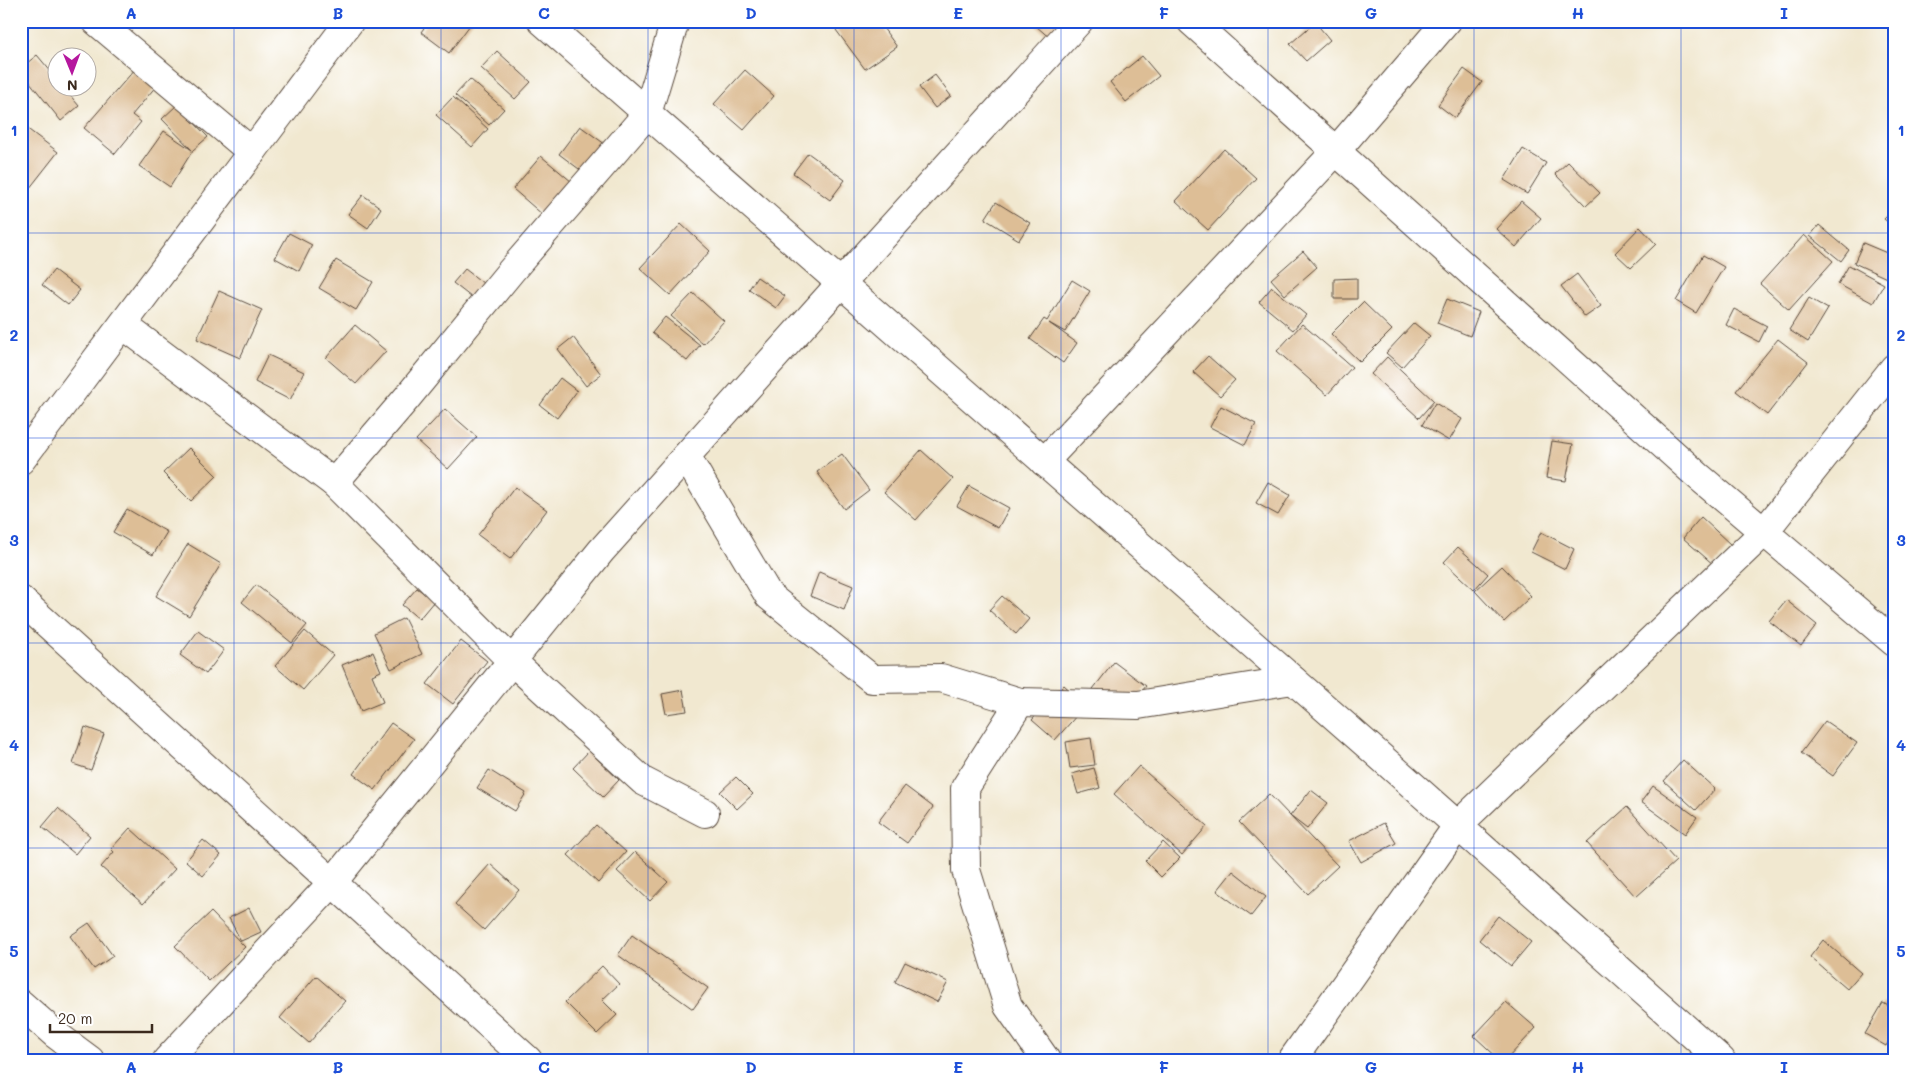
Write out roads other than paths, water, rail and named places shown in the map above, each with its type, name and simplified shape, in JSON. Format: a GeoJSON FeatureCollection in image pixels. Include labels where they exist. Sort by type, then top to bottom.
{"type":"FeatureCollection","features":[{"type":"Feature","properties":{"kind":"street"},"geometry":{"type":"LineString","coordinates":[[96,21],[252,152]]}},
{"type":"Feature","properties":{"kind":"street"},"geometry":{"type":"LineString","coordinates":[[21,460],[350,21]]}},
{"type":"Feature","properties":{"kind":"street"},"geometry":{"type":"LineString","coordinates":[[542,21],[1458,825],[1721,1060]]}},
{"type":"Feature","properties":{"kind":"street"},"geometry":{"type":"LineString","coordinates":[[334,483],[511,271],[647,114],[675,21]]}},
{"type":"Feature","properties":{"kind":"street"},"geometry":{"type":"LineString","coordinates":[[167,1060],[332,883],[601,551],[1079,21]]}},
{"type":"Feature","properties":{"kind":"street"},"geometry":{"type":"LineString","coordinates":[[1191,21],[1698,476],[1894,642]]}},
{"type":"Feature","properties":{"kind":"street"},"geometry":{"type":"LineString","coordinates":[[1044,462],[1336,152],[1447,21]]}},
{"type":"Feature","properties":{"kind":"street"},"geometry":{"type":"LineString","coordinates":[[123,325],[334,483],[512,661],[643,781],[705,813]]}},
{"type":"Feature","properties":{"kind":"street"},"geometry":{"type":"LineString","coordinates":[[1292,1060],[1458,825],[1764,532],[1894,368]]}},
{"type":"Feature","properties":{"kind":"street"},"geometry":{"type":"LineString","coordinates":[[686,456],[769,596],[872,679],[941,678],[1020,702],[1138,705],[1293,680]]}},
{"type":"Feature","properties":{"kind":"street"},"geometry":{"type":"LineString","coordinates":[[21,600],[528,1060]]}},
{"type":"Feature","properties":{"kind":"street"},"geometry":{"type":"LineString","coordinates":[[1020,702],[964,788],[966,870],[1008,1006],[1046,1060]]}},
{"type":"Feature","properties":{"kind":"street"},"geometry":{"type":"LineString","coordinates":[[21,1004],[55,1034],[90,1060]]}}]}
